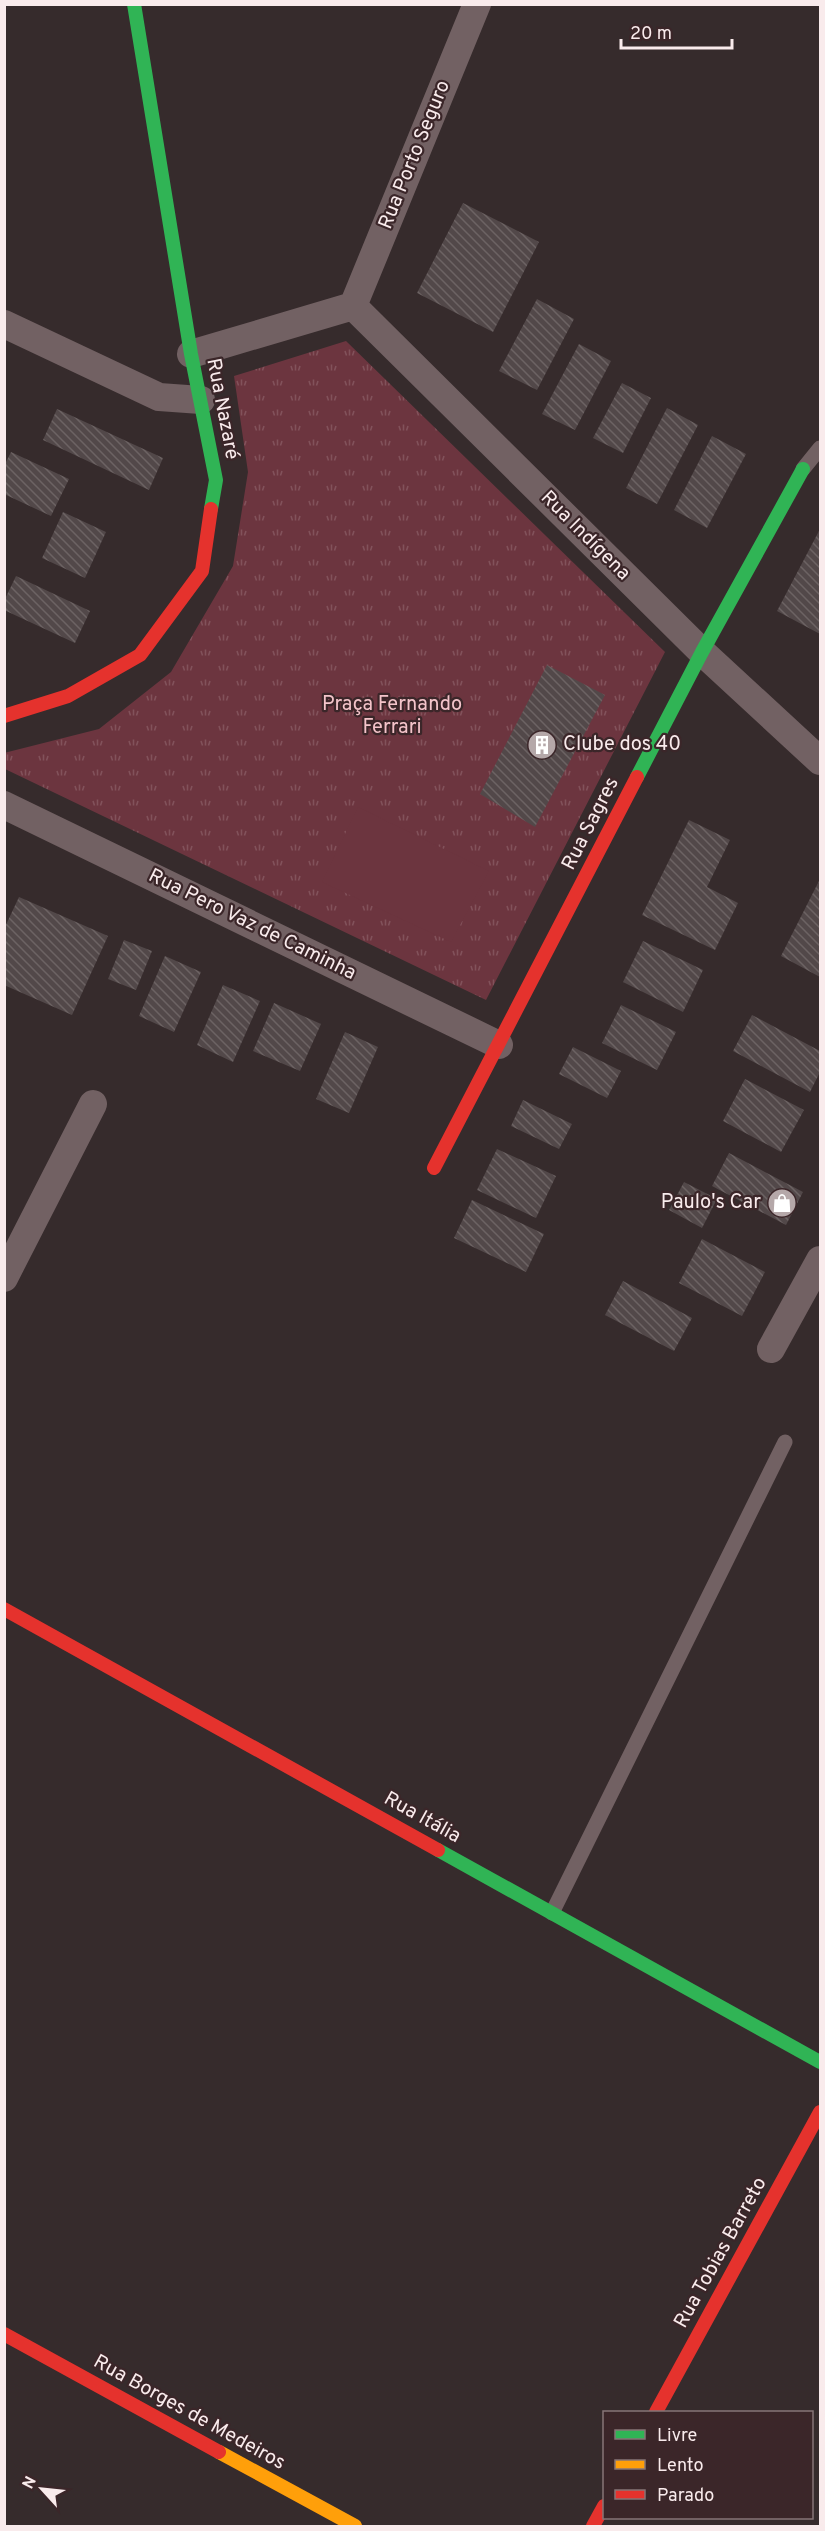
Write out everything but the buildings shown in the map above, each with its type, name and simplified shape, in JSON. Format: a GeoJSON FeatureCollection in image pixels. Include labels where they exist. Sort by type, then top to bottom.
{"type":"FeatureCollection","features":[{"type":"Feature","properties":{"kind":"street","name":"Rua Nazaré"},"geometry":{"type":"LineString","coordinates":[[4,716],[68,696],[140,655],[202,571],[216,480],[191,354],[134,4]]}},
{"type":"Feature","properties":{"kind":"street","name":"Rua Porto Seguro"},"geometry":{"type":"LineString","coordinates":[[353,306],[477,4]]}},
{"type":"Feature","properties":{"kind":"street"},"geometry":{"type":"LineString","coordinates":[[191,354],[353,306]]}},
{"type":"Feature","properties":{"kind":"street","name":"Rua Indígena"},"geometry":{"type":"LineString","coordinates":[[353,306],[702,652],[820,761]]}},
{"type":"Feature","properties":{"kind":"street"},"geometry":{"type":"LineString","coordinates":[[4,324],[159,397],[201,400]]}},
{"type":"Feature","properties":{"kind":"street","name":"Rua Sagres"},"geometry":{"type":"LineString","coordinates":[[434,1168],[702,652],[803,469]]}},
{"type":"Feature","properties":{"kind":"street","name":"Rua Pero Vaz de Caminha"},"geometry":{"type":"LineString","coordinates":[[4,805],[499,1045]]}},
{"type":"Feature","properties":{"kind":"street"},"geometry":{"type":"LineString","coordinates":[[4,1278],[93,1104]]}},
{"type":"Feature","properties":{"kind":"street"},"geometry":{"type":"LineString","coordinates":[[771,1349],[820,1260]]}},
{"type":"Feature","properties":{"kind":"street","name":"Rua Itália"},"geometry":{"type":"LineString","coordinates":[[4,1609],[820,2061]]}},
{"type":"Feature","properties":{"kind":"street","name":"Rua Tobias Barreto"},"geometry":{"type":"LineString","coordinates":[[657,2411],[820,2112]]}},
{"type":"Feature","properties":{"kind":"street","name":"Rua Borges de Medeiros"},"geometry":{"type":"LineString","coordinates":[[4,2334],[355,2526]]}},
{"type":"Feature","properties":{"kind":"street"},"geometry":{"type":"LineString","coordinates":[[594,2526],[603,2508]]}},
{"type":"Feature","properties":{"kind":"lane"},"geometry":{"type":"LineString","coordinates":[[803,469],[820,447]]}},
{"type":"Feature","properties":{"kind":"lane"},"geometry":{"type":"LineString","coordinates":[[552,1913],[786,1442]]}},
{"type":"Feature","properties":{"kind":"green space","name":"Praça Fernando Ferrari"},"geometry":{"type":"Polygon","coordinates":[[[346,341],[665,652],[486,1000],[5,769],[4,753],[99,729],[171,672],[233,566],[248,472],[234,376],[346,341]]]}},
{"type":"Feature","properties":{"kind":"green space"},"geometry":{"type":"Polygon","coordinates":[[[358,807],[489,871],[451,942],[322,882],[358,807]]]}},
{"type":"Feature","properties":{"kind":"traffic: fast"},"geometry":{"type":"LineString","coordinates":[[134,4],[191,354],[216,480],[211,509]]}},
{"type":"Feature","properties":{"kind":"traffic: fast"},"geometry":{"type":"LineString","coordinates":[[637,777],[702,652],[803,469]]}},
{"type":"Feature","properties":{"kind":"traffic: fast"},"geometry":{"type":"LineString","coordinates":[[438,1850],[820,2062]]}},
{"type":"Feature","properties":{"kind":"traffic: slow"},"geometry":{"type":"LineString","coordinates":[[219,2452],[355,2526]]}},
{"type":"Feature","properties":{"kind":"traffic: jam"},"geometry":{"type":"LineString","coordinates":[[4,716],[68,696],[140,655],[202,571],[211,509]]}},
{"type":"Feature","properties":{"kind":"traffic: jam"},"geometry":{"type":"LineString","coordinates":[[434,1168],[637,777]]}},
{"type":"Feature","properties":{"kind":"traffic: jam"},"geometry":{"type":"LineString","coordinates":[[4,1609],[438,1850]]}},
{"type":"Feature","properties":{"kind":"traffic: jam"},"geometry":{"type":"LineString","coordinates":[[657,2411],[820,2112]]}},
{"type":"Feature","properties":{"kind":"traffic: jam"},"geometry":{"type":"LineString","coordinates":[[4,2334],[219,2452]]}},
{"type":"Feature","properties":{"kind":"traffic: jam"},"geometry":{"type":"LineString","coordinates":[[593,2526],[603,2508]]}},
{"type":"Feature","properties":{"kind":"place","name":"Clube dos 40"},"geometry":{"type":"Point","coordinates":[542,745]}},
{"type":"Feature","properties":{"kind":"place","name":"Paulo's Car"},"geometry":{"type":"Point","coordinates":[782,1203]}}]}
